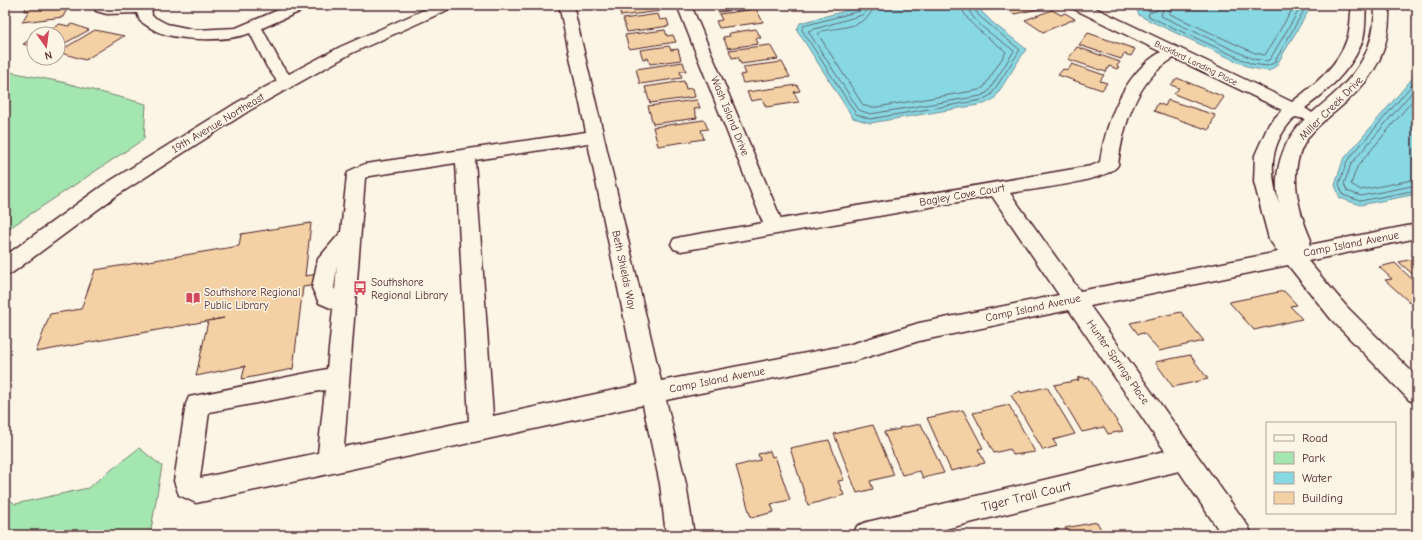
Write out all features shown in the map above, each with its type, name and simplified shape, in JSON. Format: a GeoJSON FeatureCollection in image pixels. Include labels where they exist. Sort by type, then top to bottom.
{"type":"FeatureCollection","features":[{"type":"Feature","properties":{"kind":"street"},"geometry":{"type":"LineString","coordinates":[[100,5],[101,8],[107,10],[144,7],[145,18],[162,28],[196,36],[240,32],[304,5]]}},
{"type":"Feature","properties":{"kind":"street","name":"19th Avenue Northeast"},"geometry":{"type":"LineString","coordinates":[[5,267],[109,191],[244,106],[346,50],[447,5]]}},
{"type":"Feature","properties":{"kind":"street","name":"Beth Shields Way"},"geometry":{"type":"LineString","coordinates":[[566,5],[651,393],[677,501],[680,535]]}},
{"type":"Feature","properties":{"kind":"street","name":"Wash Island Drive"},"geometry":{"type":"LineString","coordinates":[[684,5],[775,228]]}},
{"type":"Feature","properties":{"kind":"street","name":"Buckford Landing Place"},"geometry":{"type":"LineString","coordinates":[[1077,5],[1316,120]]}},
{"type":"Feature","properties":{"kind":"street","name":"Miller Creek Drive"},"geometry":{"type":"LineString","coordinates":[[1359,5],[1355,39],[1343,62],[1318,90],[1293,109],[1278,124],[1264,155],[1263,182],[1279,239],[1339,313],[1417,393]]}},
{"type":"Feature","properties":{"kind":"street","name":"Miller Creek Drive"},"geometry":{"type":"LineString","coordinates":[[1293,256],[1300,240],[1291,218],[1285,190],[1288,162],[1299,137],[1316,120],[1345,96],[1363,76],[1380,44],[1382,5]]}},
{"type":"Feature","properties":{"kind":"street"},"geometry":{"type":"LineString","coordinates":[[254,26],[275,67],[287,82]]}},
{"type":"Feature","properties":{"kind":"street","name":"Bagley Cove Court"},"geometry":{"type":"LineString","coordinates":[[681,244],[1095,172],[1109,166],[1111,146],[1127,101],[1155,63],[1172,52]]}},
{"type":"Feature","properties":{"kind":"street"},"geometry":{"type":"LineString","coordinates":[[330,462],[344,305],[327,297],[323,288],[328,259],[350,234],[356,175],[365,170],[595,136]]}},
{"type":"Feature","properties":{"kind":"street"},"geometry":{"type":"LineString","coordinates":[[465,155],[482,430]]}},
{"type":"Feature","properties":{"kind":"street","name":"Hunter Springs Place"},"geometry":{"type":"LineString","coordinates":[[997,189],[1238,535]]}},
{"type":"Feature","properties":{"kind":"street","name":"Camp Island Avenue"},"geometry":{"type":"LineString","coordinates":[[338,377],[198,404],[187,481],[188,486],[196,491],[651,393],[848,354],[919,332],[1417,231]]}},
{"type":"Feature","properties":{"kind":"street","name":"Tiger Trail Court"},"geometry":{"type":"LineString","coordinates":[[881,533],[1184,458]]}},
{"type":"Feature","properties":{"kind":"green space"},"geometry":{"type":"Polygon","coordinates":[[[5,71],[62,82],[146,104],[144,139],[5,231],[5,71]]]}},
{"type":"Feature","properties":{"kind":"green space"},"geometry":{"type":"Polygon","coordinates":[[[139,448],[162,466],[150,535],[5,535],[5,495],[15,504],[88,488],[139,448]]]}},
{"type":"Feature","properties":{"kind":"water"},"geometry":{"type":"Polygon","coordinates":[[[867,5],[975,5],[993,23],[1026,49],[994,99],[984,104],[870,123],[853,118],[797,30],[800,23],[867,5]]]}},
{"type":"Feature","properties":{"kind":"water"},"geometry":{"type":"Polygon","coordinates":[[[1164,5],[1312,5],[1276,66],[1269,71],[1251,68],[1146,19],[1139,15],[1137,11],[1164,5]]]}},
{"type":"Feature","properties":{"kind":"water"},"geometry":{"type":"Polygon","coordinates":[[[1417,69],[1417,194],[1360,205],[1340,198],[1335,185],[1343,160],[1416,74],[1417,69]]]}},
{"type":"Feature","properties":{"kind":"building"},"geometry":{"type":"Polygon","coordinates":[[[69,5],[63,17],[22,22],[29,10],[24,11],[27,6],[69,5]]]}},
{"type":"Feature","properties":{"kind":"building"},"geometry":{"type":"Polygon","coordinates":[[[618,5],[660,5],[658,6],[660,11],[621,16],[618,5]]]}},
{"type":"Feature","properties":{"kind":"building"},"geometry":{"type":"Polygon","coordinates":[[[709,5],[750,5],[751,8],[718,12],[715,6],[709,5]]]}},
{"type":"Feature","properties":{"kind":"building"},"geometry":{"type":"Polygon","coordinates":[[[1010,5],[1053,6],[1014,14],[1008,9],[1014,8],[1010,5]]]}},
{"type":"Feature","properties":{"kind":"building"},"geometry":{"type":"Polygon","coordinates":[[[756,9],[763,22],[719,28],[716,21],[722,20],[719,14],[756,9]]]}},
{"type":"Feature","properties":{"kind":"building"},"geometry":{"type":"Polygon","coordinates":[[[1052,10],[1061,15],[1065,13],[1075,19],[1043,32],[1025,20],[1052,10]]]}},
{"type":"Feature","properties":{"kind":"building"},"geometry":{"type":"Polygon","coordinates":[[[658,14],[660,20],[667,19],[669,26],[627,32],[623,19],[658,14]]]}},
{"type":"Feature","properties":{"kind":"building"},"geometry":{"type":"Polygon","coordinates":[[[60,24],[68,26],[72,24],[89,30],[66,43],[66,26],[56,26],[60,24]]]}},
{"type":"Feature","properties":{"kind":"building"},"geometry":{"type":"Polygon","coordinates":[[[756,29],[761,38],[756,38],[758,44],[728,48],[723,37],[730,36],[729,33],[756,29]]]}},
{"type":"Feature","properties":{"kind":"building"},"geometry":{"type":"Polygon","coordinates":[[[95,30],[124,36],[85,60],[66,54],[66,47],[95,30]]]}},
{"type":"Feature","properties":{"kind":"building"},"geometry":{"type":"Polygon","coordinates":[[[665,30],[667,36],[673,35],[676,42],[629,49],[625,35],[665,30]]]}},
{"type":"Feature","properties":{"kind":"building"},"geometry":{"type":"Polygon","coordinates":[[[1088,33],[1135,49],[1131,56],[1124,54],[1121,59],[1079,45],[1088,33]]]}},
{"type":"Feature","properties":{"kind":"building"},"geometry":{"type":"Polygon","coordinates":[[[770,45],[778,59],[741,64],[738,57],[732,58],[729,50],[770,45]]]}},
{"type":"Feature","properties":{"kind":"building"},"geometry":{"type":"Polygon","coordinates":[[[669,46],[671,50],[678,49],[681,60],[650,64],[648,58],[643,59],[640,50],[669,46]]]}},
{"type":"Feature","properties":{"kind":"building"},"geometry":{"type":"Polygon","coordinates":[[[1077,47],[1120,62],[1117,66],[1119,67],[1117,69],[1109,66],[1106,72],[1068,59],[1077,47]]]}},
{"type":"Feature","properties":{"kind":"building"},"geometry":{"type":"Polygon","coordinates":[[[683,62],[686,71],[680,71],[682,78],[640,84],[636,69],[683,62]]]}},
{"type":"Feature","properties":{"kind":"building"},"geometry":{"type":"Polygon","coordinates":[[[782,62],[790,77],[743,83],[740,75],[746,74],[743,67],[782,62]]]}},
{"type":"Feature","properties":{"kind":"building"},"geometry":{"type":"Polygon","coordinates":[[[1072,64],[1104,75],[1100,81],[1107,83],[1102,90],[1058,75],[1063,69],[1068,70],[1072,64]]]}},
{"type":"Feature","properties":{"kind":"building"},"geometry":{"type":"Polygon","coordinates":[[[1177,78],[1224,97],[1215,110],[1174,94],[1179,88],[1171,85],[1177,78]]]}},
{"type":"Feature","properties":{"kind":"building"},"geometry":{"type":"Polygon","coordinates":[[[684,81],[686,89],[693,88],[695,97],[650,103],[645,87],[684,81]]]}},
{"type":"Feature","properties":{"kind":"building"},"geometry":{"type":"Polygon","coordinates":[[[797,85],[800,91],[794,92],[799,102],[766,107],[762,99],[751,101],[747,92],[797,85]]]}},
{"type":"Feature","properties":{"kind":"building"},"geometry":{"type":"Polygon","coordinates":[[[697,100],[700,108],[694,109],[697,118],[653,124],[648,106],[697,100]]]}},
{"type":"Feature","properties":{"kind":"building"},"geometry":{"type":"Polygon","coordinates":[[[1168,100],[1215,115],[1209,130],[1154,111],[1158,103],[1165,106],[1168,100]]]}},
{"type":"Feature","properties":{"kind":"building"},"geometry":{"type":"Polygon","coordinates":[[[704,120],[708,129],[701,130],[704,139],[658,146],[653,127],[704,120]]]}},
{"type":"Feature","properties":{"kind":"building","name":"Southshore Regional Public Library"},"geometry":{"type":"Polygon","coordinates":[[[311,223],[305,276],[338,271],[337,282],[303,287],[293,369],[242,379],[245,366],[196,376],[208,321],[224,318],[36,352],[50,314],[81,309],[95,270],[239,246],[241,234],[311,223]]]}},
{"type":"Feature","properties":{"kind":"building"},"geometry":{"type":"Polygon","coordinates":[[[1413,259],[1417,260],[1417,278],[1399,262],[1413,259]]]}},
{"type":"Feature","properties":{"kind":"building"},"geometry":{"type":"Polygon","coordinates":[[[1395,263],[1417,284],[1417,309],[1385,280],[1392,279],[1379,267],[1395,263]]]}},
{"type":"Feature","properties":{"kind":"building"},"geometry":{"type":"Polygon","coordinates":[[[1284,291],[1297,305],[1290,306],[1302,319],[1254,330],[1229,302],[1284,291]]]}},
{"type":"Feature","properties":{"kind":"building"},"geometry":{"type":"Polygon","coordinates":[[[1181,312],[1204,341],[1159,351],[1144,333],[1138,334],[1130,323],[1181,312]]]}},
{"type":"Feature","properties":{"kind":"building"},"geometry":{"type":"Polygon","coordinates":[[[1190,355],[1208,379],[1173,387],[1155,362],[1190,355]]]}},
{"type":"Feature","properties":{"kind":"building"},"geometry":{"type":"Polygon","coordinates":[[[1084,377],[1085,379],[1089,378],[1123,431],[1108,434],[1104,427],[1082,432],[1054,385],[1079,380],[1077,378],[1084,377]]]}},
{"type":"Feature","properties":{"kind":"building"},"geometry":{"type":"Polygon","coordinates":[[[1047,387],[1075,434],[1053,440],[1057,446],[1043,450],[1011,395],[1020,391],[1021,393],[1047,387]]]}},
{"type":"Feature","properties":{"kind":"building"},"geometry":{"type":"Polygon","coordinates":[[[1009,405],[1035,452],[1013,455],[1010,449],[994,453],[973,413],[1009,405]]]}},
{"type":"Feature","properties":{"kind":"building"},"geometry":{"type":"Polygon","coordinates":[[[963,410],[983,448],[978,449],[985,463],[951,471],[927,418],[963,410]]]}},
{"type":"Feature","properties":{"kind":"building"},"geometry":{"type":"Polygon","coordinates":[[[921,424],[944,473],[923,478],[920,471],[902,475],[884,432],[921,424]]]}},
{"type":"Feature","properties":{"kind":"building"},"geometry":{"type":"Polygon","coordinates":[[[873,425],[894,475],[870,481],[873,489],[857,493],[834,434],[873,425]]]}},
{"type":"Feature","properties":{"kind":"building"},"geometry":{"type":"Polygon","coordinates":[[[829,440],[844,480],[838,481],[844,495],[808,505],[790,448],[829,440]]]}},
{"type":"Feature","properties":{"kind":"building"},"geometry":{"type":"Polygon","coordinates":[[[770,451],[772,457],[775,456],[790,500],[771,504],[774,512],[751,518],[736,466],[760,460],[758,454],[770,451]]]}},
{"type":"Feature","properties":{"kind":"building"},"geometry":{"type":"Polygon","coordinates":[[[1097,522],[1104,535],[1069,535],[1065,528],[1097,522]]]}},
{"type":"Feature","properties":{"kind":"building"},"geometry":{"type":"Polygon","coordinates":[[[1058,529],[1061,535],[1036,535],[1058,529]]]}},
{"type":"Feature","properties":{"kind":"place","name":"Southshore Regional Library"},"geometry":{"type":"Point","coordinates":[360,288]}},
{"type":"Feature","properties":{"kind":"place","name":"Southshore Regional Public Library"},"geometry":{"type":"Point","coordinates":[193,298]}}]}
